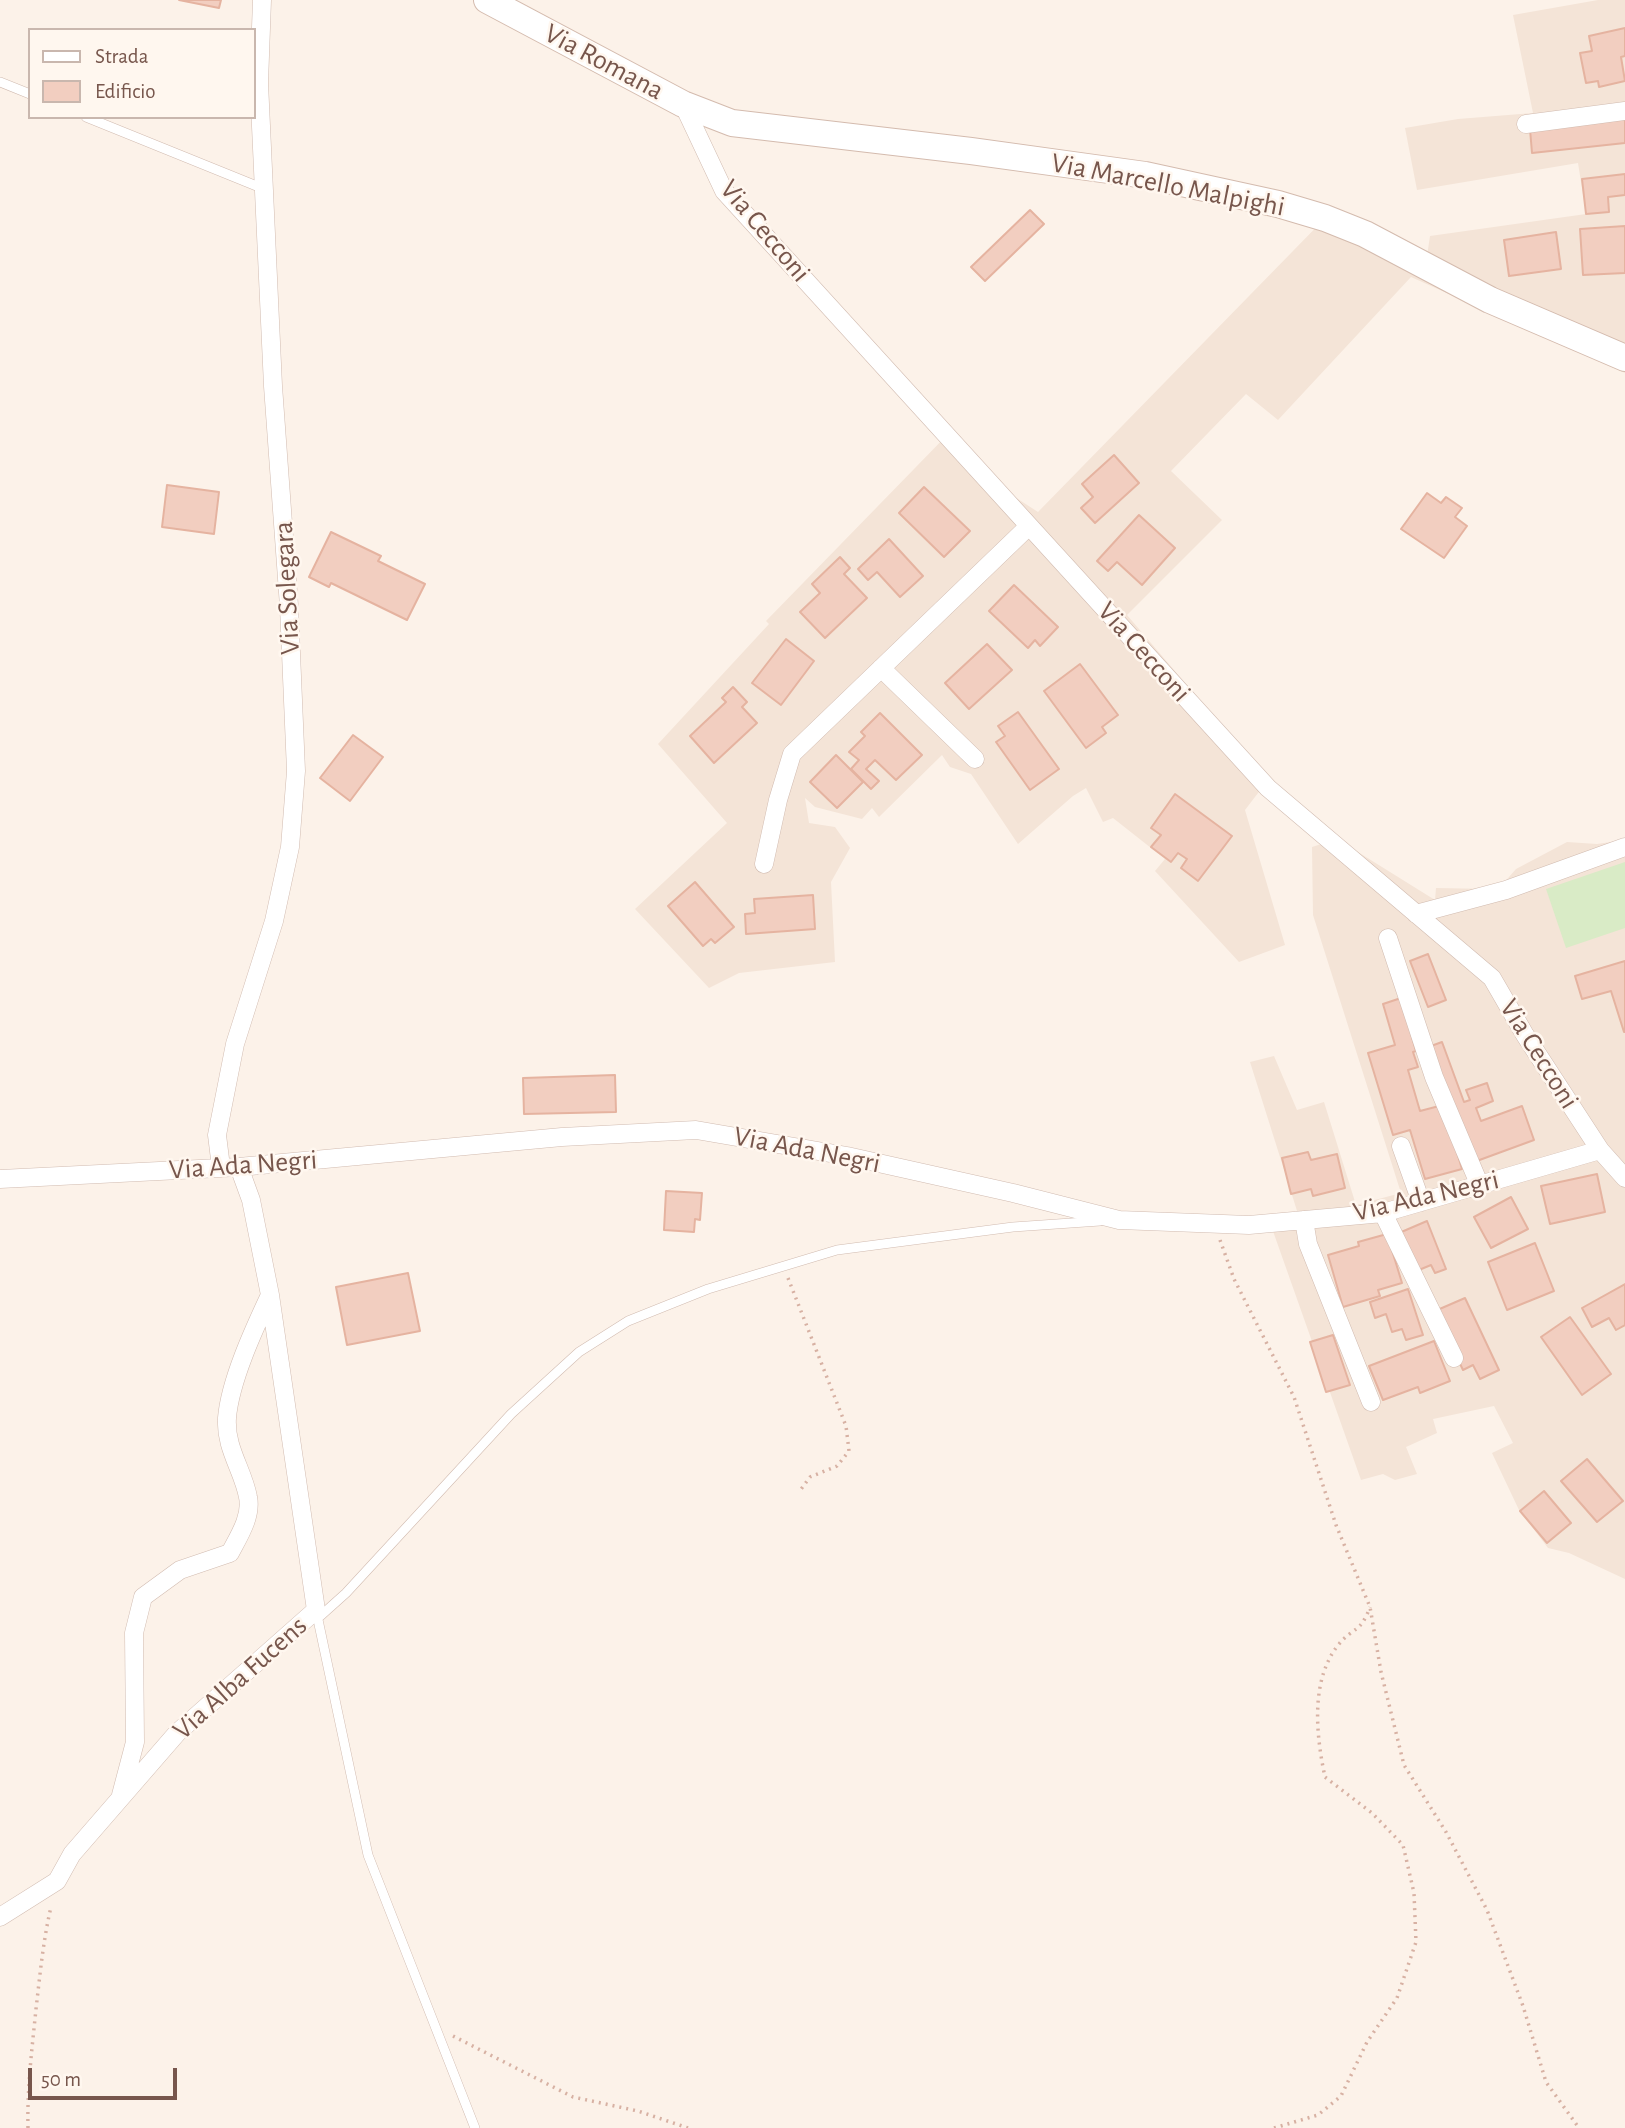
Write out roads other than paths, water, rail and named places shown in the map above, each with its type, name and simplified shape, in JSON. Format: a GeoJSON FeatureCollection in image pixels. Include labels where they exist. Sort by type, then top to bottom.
{"type":"FeatureCollection","features":[{"type":"Feature","properties":{"kind":"main road","name":"Via Romana"},"geometry":{"type":"LineString","coordinates":[[487,0],[683,104]]}},
{"type":"Feature","properties":{"kind":"main road","name":"Via Marcello Malpighi"},"geometry":{"type":"LineString","coordinates":[[683,104],[732,123],[1145,175],[1278,204],[1365,234],[1490,300],[1625,358]]}},
{"type":"Feature","properties":{"kind":"street","name":"Via Solegara"},"geometry":{"type":"LineString","coordinates":[[230,1167],[217,1135],[219,1122],[235,1044],[274,921],[290,847],[296,771],[289,606],[273,386],[259,83],[262,0]]}},
{"type":"Feature","properties":{"kind":"street","name":"Via Cecconi"},"geometry":{"type":"LineString","coordinates":[[683,104],[724,191],[1268,788],[1492,978],[1525,1035],[1601,1150],[1625,1178]]}},
{"type":"Feature","properties":{"kind":"street"},"geometry":{"type":"LineString","coordinates":[[1526,124],[1625,110]]}},
{"type":"Feature","properties":{"kind":"street"},"geometry":{"type":"LineString","coordinates":[[764,864],[778,800],[792,754],[1029,526]]}},
{"type":"Feature","properties":{"kind":"street"},"geometry":{"type":"LineString","coordinates":[[881,668],[975,759]]}},
{"type":"Feature","properties":{"kind":"street"},"geometry":{"type":"LineString","coordinates":[[1416,914],[1506,890],[1625,847]]}},
{"type":"Feature","properties":{"kind":"street"},"geometry":{"type":"LineString","coordinates":[[1388,938],[1434,1077],[1480,1185]]}},
{"type":"Feature","properties":{"kind":"street","name":"Via Ada Negri"},"geometry":{"type":"LineString","coordinates":[[0,1179],[230,1167],[562,1137],[696,1130],[847,1156],[1119,1220],[1249,1225],[1383,1213],[1601,1150]]}},
{"type":"Feature","properties":{"kind":"street"},"geometry":{"type":"LineString","coordinates":[[1401,1146],[1421,1202]]}},
{"type":"Feature","properties":{"kind":"street","name":"Via Alba Fucens"},"geometry":{"type":"LineString","coordinates":[[0,1917],[57,1881],[72,1854],[177,1733],[317,1614],[270,1295],[251,1200],[230,1167]]}},
{"type":"Feature","properties":{"kind":"street"},"geometry":{"type":"LineString","coordinates":[[1383,1213],[1454,1358]]}},
{"type":"Feature","properties":{"kind":"street"},"geometry":{"type":"LineString","coordinates":[[1304,1220],[1308,1244],[1371,1402]]}},
{"type":"Feature","properties":{"kind":"street"},"geometry":{"type":"LineString","coordinates":[[120,1798],[135,1742],[134,1633],[143,1597],[180,1570],[230,1553],[244,1527],[248,1498],[232,1457],[227,1419],[239,1368],[270,1295]]}},
{"type":"Feature","properties":{"kind":"lane"},"geometry":{"type":"LineString","coordinates":[[0,82],[28,93]]}},
{"type":"Feature","properties":{"kind":"lane"},"geometry":{"type":"LineString","coordinates":[[91,119],[264,189]]}},
{"type":"Feature","properties":{"kind":"lane"},"geometry":{"type":"LineString","coordinates":[[475,2128],[368,1855],[317,1614],[346,1593],[511,1414],[579,1352],[628,1321],[708,1289],[837,1250],[1013,1227],[1119,1220]]}}]}
